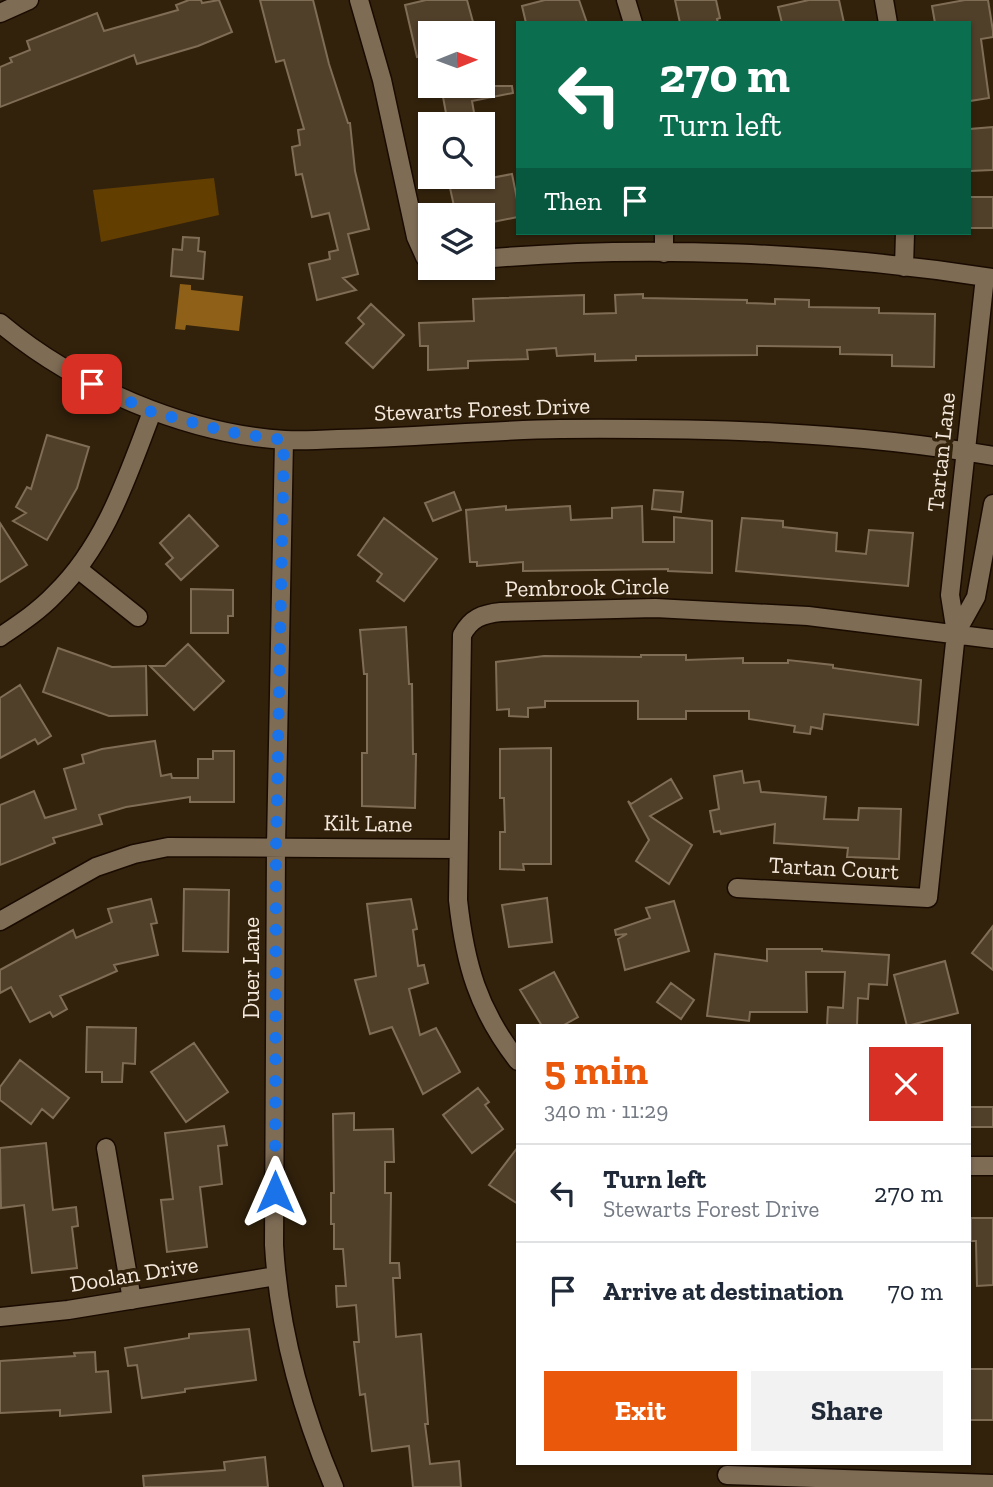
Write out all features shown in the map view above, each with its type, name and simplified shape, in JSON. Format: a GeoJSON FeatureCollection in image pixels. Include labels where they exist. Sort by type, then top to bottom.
{"type":"FeatureCollection","features":[{"type":"Feature","properties":{"kind":"street"},"geometry":{"type":"LineString","coordinates":[[0,13],[29,0]]}},
{"type":"Feature","properties":{"kind":"street"},"geometry":{"type":"LineString","coordinates":[[359,0],[382,79],[418,240]]}},
{"type":"Feature","properties":{"kind":"street"},"geometry":{"type":"LineString","coordinates":[[626,0],[632,21]]}},
{"type":"Feature","properties":{"kind":"street"},"geometry":{"type":"LineString","coordinates":[[884,0],[888,21]]}},
{"type":"Feature","properties":{"kind":"street"},"geometry":{"type":"LineString","coordinates":[[664,235],[664,253]]}},
{"type":"Feature","properties":{"kind":"street"},"geometry":{"type":"LineString","coordinates":[[904,267],[905,235]]}},
{"type":"Feature","properties":{"kind":"street"},"geometry":{"type":"LineString","coordinates":[[495,258],[571,253],[804,258],[989,277]]}},
{"type":"Feature","properties":{"kind":"street","name":"Tartan Lane"},"geometry":{"type":"LineString","coordinates":[[928,898],[956,633],[950,595],[965,451],[989,277]]}},
{"type":"Feature","properties":{"kind":"street","name":"Stewarts Forest Drive"},"geometry":{"type":"LineString","coordinates":[[0,323],[50,361],[152,412],[229,432],[284,440],[372,439],[513,430],[748,431],[965,451],[993,456]]}},
{"type":"Feature","properties":{"kind":"street"},"geometry":{"type":"LineString","coordinates":[[0,638],[54,596],[78,569],[104,530],[152,412]]}},
{"type":"Feature","properties":{"kind":"street","name":"Duer Lane"},"geometry":{"type":"LineString","coordinates":[[284,440],[276,846],[276,1276],[295,1377],[312,1433],[334,1487]]}},
{"type":"Feature","properties":{"kind":"street","name":"Tartan Lane"},"geometry":{"type":"LineString","coordinates":[[956,633],[976,597],[993,504]]}},
{"type":"Feature","properties":{"kind":"street"},"geometry":{"type":"LineString","coordinates":[[78,569],[138,617]]}},
{"type":"Feature","properties":{"kind":"street","name":"Pembrook Circle"},"geometry":{"type":"LineString","coordinates":[[516,1058],[498,1035],[483,1006],[462,942],[458,900],[458,849],[462,635],[467,625],[486,614],[501,612],[655,608],[808,616],[993,639]]}},
{"type":"Feature","properties":{"kind":"street","name":"Kilt Lane"},"geometry":{"type":"LineString","coordinates":[[0,921],[96,867],[134,854],[168,847],[458,849]]}},
{"type":"Feature","properties":{"kind":"street","name":"Tartan Court"},"geometry":{"type":"LineString","coordinates":[[737,888],[928,898]]}},
{"type":"Feature","properties":{"kind":"street"},"geometry":{"type":"LineString","coordinates":[[106,1148],[132,1300]]}},
{"type":"Feature","properties":{"kind":"street"},"geometry":{"type":"LineString","coordinates":[[971,1166],[993,1166]]}},
{"type":"Feature","properties":{"kind":"street","name":"Doolan Drive"},"geometry":{"type":"LineString","coordinates":[[0,1317],[68,1310],[276,1276]]}},
{"type":"Feature","properties":{"kind":"street"},"geometry":{"type":"LineString","coordinates":[[727,1475],[993,1483]]}},
{"type":"Feature","properties":{"kind":"shaded area"},"geometry":{"type":"Polygon","coordinates":[[[214,178],[219,215],[101,242],[93,190],[214,178]]]}},
{"type":"Feature","properties":{"kind":"shaded area"},"geometry":{"type":"Polygon","coordinates":[[[180,284],[191,285],[191,290],[243,296],[239,331],[186,325],[185,330],[175,329],[180,284]]]}},
{"type":"Feature","properties":{"kind":"building"},"geometry":{"type":"Polygon","coordinates":[[[189,0],[201,0],[202,3],[219,0],[232,32],[198,46],[137,64],[134,55],[0,107],[0,67],[12,62],[10,58],[30,50],[27,41],[97,13],[104,31],[178,10],[176,5],[189,0]]]}},
{"type":"Feature","properties":{"kind":"building"},"geometry":{"type":"Polygon","coordinates":[[[260,0],[313,0],[329,64],[350,123],[355,171],[369,229],[348,234],[358,274],[343,278],[356,290],[317,300],[309,264],[330,259],[329,252],[338,250],[329,213],[312,217],[302,174],[296,175],[292,147],[300,145],[298,130],[304,129],[284,60],[276,62],[260,0]]]}},
{"type":"Feature","properties":{"kind":"building"},"geometry":{"type":"Polygon","coordinates":[[[426,0],[467,0],[473,21],[418,21],[417,57],[405,5],[426,0]]]}},
{"type":"Feature","properties":{"kind":"building"},"geometry":{"type":"Polygon","coordinates":[[[545,0],[579,0],[586,21],[526,21],[522,6],[545,0]]]}},
{"type":"Feature","properties":{"kind":"building"},"geometry":{"type":"Polygon","coordinates":[[[675,0],[716,0],[720,18],[718,21],[680,21],[675,0]]]}},
{"type":"Feature","properties":{"kind":"building"},"geometry":{"type":"Polygon","coordinates":[[[809,0],[839,0],[844,21],[782,21],[778,7],[809,0]]]}},
{"type":"Feature","properties":{"kind":"building"},"geometry":{"type":"Polygon","coordinates":[[[965,0],[988,0],[993,37],[981,39],[989,98],[971,101],[971,21],[935,21],[932,6],[965,0]]]}},
{"type":"Feature","properties":{"kind":"building"},"geometry":{"type":"Polygon","coordinates":[[[495,86],[512,86],[513,93],[495,97],[495,86]]]}},
{"type":"Feature","properties":{"kind":"building"},"geometry":{"type":"Polygon","coordinates":[[[443,98],[487,98],[472,101],[474,112],[446,112],[443,98]]]}},
{"type":"Feature","properties":{"kind":"building"},"geometry":{"type":"Polygon","coordinates":[[[993,127],[993,170],[971,171],[971,129],[993,127]]]}},
{"type":"Feature","properties":{"kind":"building"},"geometry":{"type":"Polygon","coordinates":[[[512,174],[516,194],[516,217],[495,222],[495,203],[453,203],[450,189],[495,189],[495,177],[512,174]]]}},
{"type":"Feature","properties":{"kind":"building"},"geometry":{"type":"Polygon","coordinates":[[[971,197],[993,197],[993,228],[971,228],[971,197]]]}},
{"type":"Feature","properties":{"kind":"building"},"geometry":{"type":"Polygon","coordinates":[[[183,237],[199,238],[198,251],[205,252],[203,279],[171,276],[173,249],[182,250],[183,237]]]}},
{"type":"Feature","properties":{"kind":"building"},"geometry":{"type":"Polygon","coordinates":[[[643,294],[643,298],[747,300],[747,303],[775,304],[775,299],[809,300],[809,307],[879,308],[879,313],[935,314],[934,367],[892,366],[892,355],[840,354],[840,347],[757,346],[757,355],[636,356],[636,360],[595,361],[595,354],[557,356],[556,348],[527,350],[528,359],[468,361],[468,368],[428,370],[428,346],[420,346],[419,323],[474,321],[473,299],[584,295],[584,314],[616,313],[615,295],[643,294]]]}},
{"type":"Feature","properties":{"kind":"building"},"geometry":{"type":"Polygon","coordinates":[[[371,304],[404,335],[373,368],[346,343],[364,324],[358,318],[371,304]]]}},
{"type":"Feature","properties":{"kind":"building"},"geometry":{"type":"Polygon","coordinates":[[[47,435],[89,447],[77,488],[47,540],[13,521],[26,513],[16,507],[27,487],[31,489],[47,435]]]}},
{"type":"Feature","properties":{"kind":"building"},"geometry":{"type":"Polygon","coordinates":[[[654,490],[683,492],[681,512],[652,509],[654,490]]]}},
{"type":"Feature","properties":{"kind":"building"},"geometry":{"type":"Polygon","coordinates":[[[454,492],[461,510],[433,521],[425,503],[454,492]]]}},
{"type":"Feature","properties":{"kind":"building"},"geometry":{"type":"Polygon","coordinates":[[[506,506],[506,510],[570,506],[571,520],[612,518],[612,508],[642,506],[643,542],[674,542],[674,517],[712,521],[712,573],[668,569],[523,571],[523,562],[477,566],[477,562],[470,562],[466,510],[506,506]]]}},
{"type":"Feature","properties":{"kind":"building"},"geometry":{"type":"Polygon","coordinates":[[[189,515],[218,546],[181,580],[166,564],[173,558],[160,543],[189,515]]]}},
{"type":"Feature","properties":{"kind":"building"},"geometry":{"type":"Polygon","coordinates":[[[384,518],[437,559],[404,601],[377,581],[382,574],[358,555],[384,518]]]}},
{"type":"Feature","properties":{"kind":"building"},"geometry":{"type":"Polygon","coordinates":[[[742,518],[783,521],[783,527],[837,533],[836,551],[866,554],[869,530],[913,533],[908,586],[736,571],[742,518]]]}},
{"type":"Feature","properties":{"kind":"building"},"geometry":{"type":"Polygon","coordinates":[[[0,523],[27,565],[0,582],[0,523]]]}},
{"type":"Feature","properties":{"kind":"building"},"geometry":{"type":"Polygon","coordinates":[[[191,589],[233,590],[233,616],[228,616],[228,633],[191,633],[191,589]]]}},
{"type":"Feature","properties":{"kind":"building"},"geometry":{"type":"Polygon","coordinates":[[[406,627],[409,684],[412,684],[413,754],[416,754],[415,808],[362,806],[362,753],[367,753],[367,674],[364,674],[360,630],[406,627]]]}},
{"type":"Feature","properties":{"kind":"building"},"geometry":{"type":"Polygon","coordinates":[[[188,644],[224,681],[194,710],[150,666],[165,666],[188,644]]]}},
{"type":"Feature","properties":{"kind":"building"},"geometry":{"type":"Polygon","coordinates":[[[58,648],[112,667],[146,666],[147,715],[109,716],[43,692],[58,648]]]}},
{"type":"Feature","properties":{"kind":"building"},"geometry":{"type":"Polygon","coordinates":[[[686,655],[686,660],[743,658],[743,663],[788,663],[788,660],[921,680],[918,725],[824,714],[822,729],[811,727],[810,734],[794,732],[795,726],[749,719],[749,711],[686,711],[686,719],[638,719],[638,701],[545,701],[545,707],[528,708],[528,717],[509,716],[509,709],[497,710],[496,662],[544,656],[686,655]]]}},
{"type":"Feature","properties":{"kind":"building"},"geometry":{"type":"Polygon","coordinates":[[[20,685],[51,736],[38,744],[35,739],[0,758],[0,698],[20,685]]]}},
{"type":"Feature","properties":{"kind":"building"},"geometry":{"type":"Polygon","coordinates":[[[155,741],[161,776],[171,774],[172,778],[198,778],[198,759],[213,759],[213,751],[234,751],[234,802],[190,802],[190,797],[126,807],[99,815],[102,824],[53,838],[55,843],[0,865],[0,805],[34,791],[45,818],[76,809],[64,769],[84,763],[82,755],[102,749],[155,741]]]}},
{"type":"Feature","properties":{"kind":"building"},"geometry":{"type":"Polygon","coordinates":[[[551,748],[551,864],[523,864],[524,870],[500,869],[500,832],[505,832],[504,798],[500,798],[500,749],[551,748]]]}},
{"type":"Feature","properties":{"kind":"building"},"geometry":{"type":"Polygon","coordinates":[[[742,771],[744,783],[759,781],[761,792],[826,797],[824,819],[858,820],[859,808],[901,809],[899,859],[847,857],[848,848],[774,843],[775,824],[721,834],[720,831],[714,832],[710,811],[719,809],[714,776],[742,771]]]}},
{"type":"Feature","properties":{"kind":"building"},"geometry":{"type":"Polygon","coordinates":[[[671,779],[682,798],[650,816],[692,845],[669,884],[636,861],[649,840],[628,801],[631,804],[671,779]]]}},
{"type":"Feature","properties":{"kind":"building"},"geometry":{"type":"Polygon","coordinates":[[[184,889],[229,890],[228,952],[183,951],[184,889]]]}},
{"type":"Feature","properties":{"kind":"building"},"geometry":{"type":"Polygon","coordinates":[[[547,898],[552,942],[509,947],[502,905],[547,898]]]}},
{"type":"Feature","properties":{"kind":"building"},"geometry":{"type":"Polygon","coordinates":[[[151,899],[157,923],[151,924],[158,955],[114,965],[117,971],[60,996],[67,1009],[53,1017],[50,1012],[30,1022],[11,987],[0,993],[0,970],[73,930],[76,938],[112,922],[108,909],[151,899]]]}},
{"type":"Feature","properties":{"kind":"building"},"geometry":{"type":"Polygon","coordinates":[[[411,899],[417,929],[413,930],[418,966],[424,965],[428,983],[409,989],[420,1035],[436,1028],[460,1072],[423,1094],[392,1027],[370,1034],[355,980],[376,976],[367,904],[411,899]]]}},
{"type":"Feature","properties":{"kind":"building"},"geometry":{"type":"Polygon","coordinates":[[[674,901],[689,951],[625,970],[618,939],[627,934],[616,935],[615,930],[650,918],[646,908],[674,901]]]}},
{"type":"Feature","properties":{"kind":"building"},"geometry":{"type":"Polygon","coordinates":[[[993,926],[993,970],[972,953],[993,926]]]}},
{"type":"Feature","properties":{"kind":"building"},"geometry":{"type":"Polygon","coordinates":[[[767,949],[822,949],[889,955],[887,985],[869,984],[868,999],[858,998],[857,1024],[827,1024],[828,1007],[843,1008],[845,972],[806,972],[807,1012],[750,1012],[749,1021],[707,1016],[715,954],[767,961],[767,949]]]}},
{"type":"Feature","properties":{"kind":"building"},"geometry":{"type":"Polygon","coordinates":[[[945,961],[958,1013],[906,1024],[894,975],[945,961]]]}},
{"type":"Feature","properties":{"kind":"building"},"geometry":{"type":"Polygon","coordinates":[[[554,972],[578,1017],[566,1024],[541,1024],[520,990],[554,972]]]}},
{"type":"Feature","properties":{"kind":"building"},"geometry":{"type":"Polygon","coordinates":[[[671,983],[694,1000],[681,1019],[657,1002],[671,983]]]}},
{"type":"Feature","properties":{"kind":"building"},"geometry":{"type":"Polygon","coordinates":[[[87,1027],[136,1028],[135,1064],[123,1063],[122,1082],[102,1082],[102,1072],[86,1072],[87,1027]]]}},
{"type":"Feature","properties":{"kind":"building"},"geometry":{"type":"Polygon","coordinates":[[[194,1043],[228,1092],[186,1122],[151,1072],[194,1043]]]}},
{"type":"Feature","properties":{"kind":"building"},"geometry":{"type":"Polygon","coordinates":[[[20,1060],[69,1098],[53,1118],[42,1109],[31,1124],[0,1100],[0,1087],[20,1060]]]}},
{"type":"Feature","properties":{"kind":"building"},"geometry":{"type":"Polygon","coordinates":[[[478,1088],[489,1102],[485,1105],[503,1129],[472,1153],[443,1115],[478,1088]]]}},
{"type":"Feature","properties":{"kind":"building"},"geometry":{"type":"Polygon","coordinates":[[[971,1107],[993,1107],[993,1127],[971,1127],[971,1107]]]}},
{"type":"Feature","properties":{"kind":"building"},"geometry":{"type":"Polygon","coordinates":[[[354,1113],[354,1130],[393,1129],[394,1162],[385,1162],[385,1193],[391,1193],[390,1263],[399,1263],[400,1278],[393,1278],[396,1337],[421,1334],[428,1424],[425,1424],[430,1464],[459,1461],[461,1487],[413,1487],[409,1446],[372,1451],[365,1394],[360,1395],[354,1342],[359,1342],[356,1305],[337,1307],[336,1286],[346,1286],[343,1249],[334,1249],[334,1224],[331,1224],[331,1193],[334,1193],[333,1114],[354,1113]]]}},
{"type":"Feature","properties":{"kind":"building"},"geometry":{"type":"Polygon","coordinates":[[[224,1126],[227,1145],[218,1146],[222,1184],[200,1187],[207,1247],[167,1252],[161,1200],[173,1199],[165,1133],[224,1126]]]}},
{"type":"Feature","properties":{"kind":"building"},"geometry":{"type":"Polygon","coordinates":[[[46,1143],[53,1210],[76,1207],[78,1226],[72,1227],[77,1268],[32,1273],[24,1205],[1,1208],[0,1148],[46,1143]]]}},
{"type":"Feature","properties":{"kind":"building"},"geometry":{"type":"Polygon","coordinates":[[[516,1150],[516,1203],[489,1185],[516,1150]]]}},
{"type":"Feature","properties":{"kind":"building"},"geometry":{"type":"Polygon","coordinates":[[[971,1218],[993,1218],[993,1285],[977,1286],[976,1241],[971,1241],[971,1218]]]}},
{"type":"Feature","properties":{"kind":"building"},"geometry":{"type":"Polygon","coordinates":[[[249,1329],[256,1380],[185,1389],[185,1392],[142,1398],[137,1365],[128,1366],[125,1348],[189,1338],[189,1334],[249,1329]]]}},
{"type":"Feature","properties":{"kind":"building"},"geometry":{"type":"Polygon","coordinates":[[[95,1352],[96,1372],[108,1371],[111,1412],[60,1416],[60,1410],[0,1413],[0,1361],[95,1352]]]}},
{"type":"Feature","properties":{"kind":"building"},"geometry":{"type":"Polygon","coordinates":[[[971,1369],[993,1369],[993,1420],[971,1420],[971,1369]]]}},
{"type":"Feature","properties":{"kind":"building"},"geometry":{"type":"Polygon","coordinates":[[[265,1457],[268,1487],[144,1487],[143,1476],[225,1470],[224,1462],[265,1457]]]}},
{"type":"Feature","properties":{"kind":"route"},"geometry":{"type":"LineString","coordinates":[[92,384],[152,412],[229,432],[284,440],[276,846],[275,1192]]}}]}
